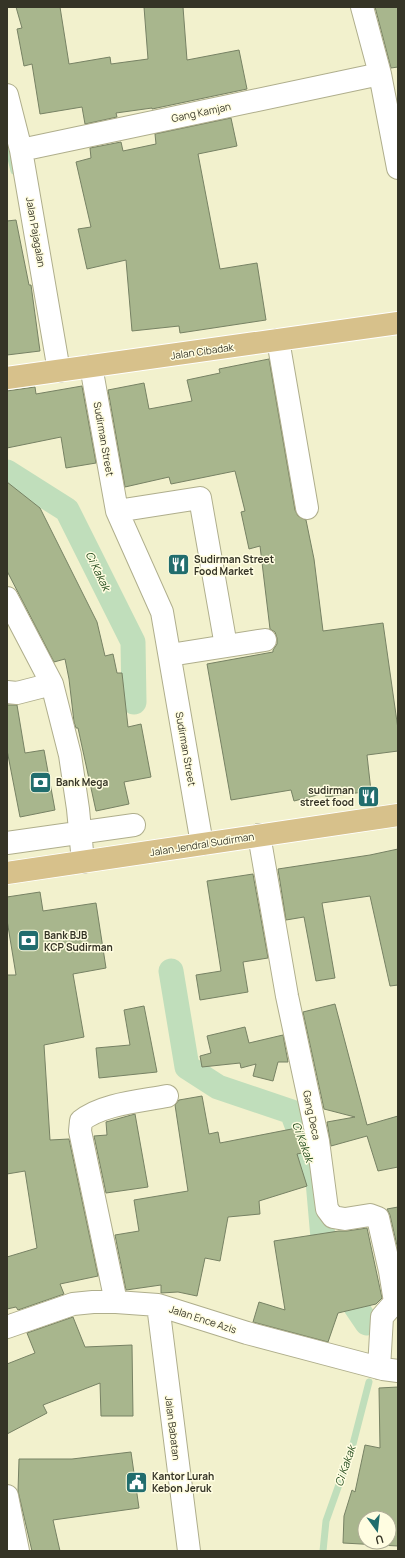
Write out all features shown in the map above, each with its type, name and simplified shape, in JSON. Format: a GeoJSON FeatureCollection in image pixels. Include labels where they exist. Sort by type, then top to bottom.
{"type":"FeatureCollection","features":[{"type":"Feature","properties":{"kind":"main road","name":"Jalan Cibadak"},"geometry":{"type":"LineString","coordinates":[[7,378],[398,323]]}},
{"type":"Feature","properties":{"kind":"main road","name":"Jalan Jendral Sudirman"},"geometry":{"type":"LineString","coordinates":[[7,873],[398,815]]}},
{"type":"Feature","properties":{"kind":"street"},"geometry":{"type":"LineString","coordinates":[[362,7],[380,74],[398,168]]}},
{"type":"Feature","properties":{"kind":"street","name":"Gang Kamjan"},"geometry":{"type":"LineString","coordinates":[[22,150],[380,74]]}},
{"type":"Feature","properties":{"kind":"street","name":"Jalan Pajagalan"},"geometry":{"type":"LineString","coordinates":[[7,95],[22,150],[59,370]]}},
{"type":"Feature","properties":{"kind":"street"},"geometry":{"type":"LineString","coordinates":[[278,340],[307,508]]}},
{"type":"Feature","properties":{"kind":"street","name":"Sudirman Street"},"geometry":{"type":"LineString","coordinates":[[91,366],[117,511],[162,612],[202,844]]}},
{"type":"Feature","properties":{"kind":"street"},"geometry":{"type":"LineString","coordinates":[[117,511],[200,498],[226,646]]}},
{"type":"Feature","properties":{"kind":"street"},"geometry":{"type":"LineString","coordinates":[[7,598],[52,684],[70,755],[83,862]]}},
{"type":"Feature","properties":{"kind":"street"},"geometry":{"type":"LineString","coordinates":[[170,655],[265,640]]}},
{"type":"Feature","properties":{"kind":"street"},"geometry":{"type":"LineString","coordinates":[[7,692],[17,694],[52,684]]}},
{"type":"Feature","properties":{"kind":"street"},"geometry":{"type":"LineString","coordinates":[[7,843],[134,825]]}},
{"type":"Feature","properties":{"kind":"street","name":"Gang Deca"},"geometry":{"type":"LineString","coordinates":[[259,835],[287,996],[318,1141],[327,1209],[333,1217],[345,1219],[370,1215],[378,1218],[396,1302],[382,1317],[388,1370]]}},
{"type":"Feature","properties":{"kind":"street"},"geometry":{"type":"LineString","coordinates":[[116,1302],[80,1131],[81,1121],[89,1114],[102,1109],[167,1096]]}},
{"type":"Feature","properties":{"kind":"street","name":"Jalan Ence Azis"},"geometry":{"type":"LineString","coordinates":[[7,1327],[73,1304],[116,1302],[158,1305],[247,1333],[388,1370]]}},
{"type":"Feature","properties":{"kind":"street","name":"Jalan Babatan"},"geometry":{"type":"LineString","coordinates":[[158,1305],[189,1551]]}},
{"type":"Feature","properties":{"kind":"street"},"geometry":{"type":"LineString","coordinates":[[7,1496],[18,1551]]}},
{"type":"Feature","properties":{"kind":"building"},"geometry":{"type":"Polygon","coordinates":[[[16,7],[60,7],[69,64],[110,57],[111,64],[148,59],[144,7],[183,7],[187,60],[239,50],[247,89],[152,109],[116,113],[117,117],[85,124],[82,107],[40,114],[32,64],[24,66],[17,29],[22,28],[16,7]]]}},
{"type":"Feature","properties":{"kind":"building"},"geometry":{"type":"Polygon","coordinates":[[[375,7],[398,7],[398,67],[391,68],[375,7]]]}},
{"type":"Feature","properties":{"kind":"building"},"geometry":{"type":"Polygon","coordinates":[[[231,118],[237,146],[198,154],[220,269],[257,263],[266,320],[180,333],[179,326],[132,331],[126,260],[87,269],[78,229],[91,227],[76,162],[91,158],[90,148],[121,142],[123,151],[156,144],[155,134],[231,118]]]}},
{"type":"Feature","properties":{"kind":"building"},"geometry":{"type":"Polygon","coordinates":[[[16,220],[29,285],[31,285],[40,351],[7,355],[7,221],[16,220]]]}},
{"type":"Feature","properties":{"kind":"building"},"geometry":{"type":"Polygon","coordinates":[[[269,359],[295,510],[298,516],[306,520],[314,559],[323,631],[383,623],[398,729],[398,751],[367,755],[371,791],[326,797],[325,793],[294,801],[291,790],[231,800],[207,664],[273,652],[277,644],[275,632],[270,629],[260,546],[249,549],[241,512],[245,511],[235,471],[171,484],[169,477],[125,487],[108,390],[144,383],[149,409],[192,401],[187,380],[220,373],[219,369],[269,359]]]}},
{"type":"Feature","properties":{"kind":"building"},"geometry":{"type":"Polygon","coordinates":[[[82,386],[96,463],[66,468],[61,437],[7,448],[7,391],[35,387],[36,394],[82,386]]]}},
{"type":"Feature","properties":{"kind":"building"},"geometry":{"type":"Polygon","coordinates":[[[7,482],[40,508],[97,622],[105,656],[113,654],[117,673],[122,673],[128,727],[141,724],[151,777],[124,782],[129,804],[96,811],[78,728],[76,728],[74,722],[65,659],[54,662],[7,571],[7,482]]]}},
{"type":"Feature","properties":{"kind":"building"},"geometry":{"type":"Polygon","coordinates":[[[7,705],[17,705],[25,753],[44,750],[55,810],[20,817],[7,750],[7,705]]]}},
{"type":"Feature","properties":{"kind":"building"},"geometry":{"type":"Polygon","coordinates":[[[398,849],[398,985],[390,986],[370,896],[322,903],[335,978],[316,981],[304,917],[286,920],[278,869],[370,855],[398,849]]]}},
{"type":"Feature","properties":{"kind":"building"},"geometry":{"type":"Polygon","coordinates":[[[253,874],[268,958],[243,962],[248,992],[200,1000],[196,975],[221,971],[207,881],[253,874]]]}},
{"type":"Feature","properties":{"kind":"building"},"geometry":{"type":"Polygon","coordinates":[[[40,892],[43,911],[96,903],[106,968],[73,974],[84,1037],[44,1045],[50,1140],[69,1139],[98,1276],[60,1284],[64,1294],[18,1310],[16,1307],[7,1309],[7,1257],[37,1248],[25,1171],[7,1174],[7,975],[16,975],[7,920],[7,897],[40,892]]]}},
{"type":"Feature","properties":{"kind":"building"},"geometry":{"type":"Polygon","coordinates":[[[335,1004],[367,1125],[398,1116],[398,1167],[378,1171],[367,1136],[331,1146],[327,1122],[355,1117],[324,1109],[303,1012],[335,1004]]]}},
{"type":"Feature","properties":{"kind":"building"},"geometry":{"type":"Polygon","coordinates":[[[144,1006],[157,1072],[99,1078],[96,1048],[130,1045],[124,1010],[144,1006]]]}},
{"type":"Feature","properties":{"kind":"building"},"geometry":{"type":"Polygon","coordinates":[[[245,1027],[249,1043],[283,1035],[288,1062],[278,1062],[273,1081],[253,1076],[256,1064],[241,1068],[240,1063],[202,1067],[200,1056],[211,1053],[207,1036],[245,1027]]]}},
{"type":"Feature","properties":{"kind":"building"},"geometry":{"type":"Polygon","coordinates":[[[202,1096],[209,1134],[218,1132],[220,1143],[302,1127],[307,1152],[297,1154],[307,1186],[259,1201],[260,1214],[228,1217],[220,1261],[205,1258],[197,1296],[178,1292],[161,1293],[161,1285],[126,1290],[115,1235],[139,1231],[134,1200],[188,1191],[175,1105],[179,1100],[202,1096]]]}},
{"type":"Feature","properties":{"kind":"building"},"geometry":{"type":"Polygon","coordinates":[[[135,1114],[148,1187],[106,1193],[94,1136],[107,1135],[106,1122],[135,1114]]]}},
{"type":"Feature","properties":{"kind":"building"},"geometry":{"type":"Polygon","coordinates":[[[398,1207],[398,1250],[390,1215],[387,1209],[398,1207]]]}},
{"type":"Feature","properties":{"kind":"building"},"geometry":{"type":"Polygon","coordinates":[[[367,1228],[382,1298],[376,1304],[338,1313],[328,1342],[253,1322],[259,1302],[285,1310],[274,1241],[367,1228]]]}},
{"type":"Feature","properties":{"kind":"building"},"geometry":{"type":"Polygon","coordinates":[[[73,1317],[85,1347],[132,1345],[133,1416],[101,1416],[100,1383],[43,1405],[47,1413],[7,1434],[7,1364],[35,1353],[27,1333],[73,1317]]]}},
{"type":"Feature","properties":{"kind":"building"},"geometry":{"type":"Polygon","coordinates":[[[398,1387],[398,1546],[397,1510],[357,1510],[357,1544],[343,1543],[344,1516],[352,1490],[355,1492],[365,1445],[380,1448],[379,1388],[398,1387]]]}},
{"type":"Feature","properties":{"kind":"building"},"geometry":{"type":"Polygon","coordinates":[[[131,1452],[139,1508],[53,1520],[60,1551],[32,1551],[18,1491],[19,1459],[72,1459],[131,1452]]]}},
{"type":"Feature","properties":{"kind":"waterway"},"geometry":{"type":"LineString","coordinates":[[7,142],[14,171]]}},
{"type":"Feature","properties":{"kind":"waterway","name":"Ci Kakak"},"geometry":{"type":"LineString","coordinates":[[7,472],[67,510],[133,642],[134,702]]}},
{"type":"Feature","properties":{"kind":"waterway","name":"Ci Kakak"},"geometry":{"type":"LineString","coordinates":[[171,971],[187,1067],[218,1087],[292,1112],[318,1181],[325,1261],[367,1323]]}},
{"type":"Feature","properties":{"kind":"waterway","name":"Ci Kakak"},"geometry":{"type":"LineString","coordinates":[[323,1551],[326,1521],[352,1448],[369,1382]]}},
{"type":"Feature","properties":{"kind":"place","name":"Sudirman Street Food Market"},"geometry":{"type":"Point","coordinates":[179,565]}},
{"type":"Feature","properties":{"kind":"place","name":"Bank Mega"},"geometry":{"type":"Point","coordinates":[40,782]}},
{"type":"Feature","properties":{"kind":"place","name":"sudirman street food"},"geometry":{"type":"Point","coordinates":[369,796]}},
{"type":"Feature","properties":{"kind":"place","name":"Bank BJB KCP Sudirman"},"geometry":{"type":"Point","coordinates":[29,941]}},
{"type":"Feature","properties":{"kind":"place","name":"Kantor Lurah Kebon Jeruk"},"geometry":{"type":"Point","coordinates":[136,1482]}}]}
